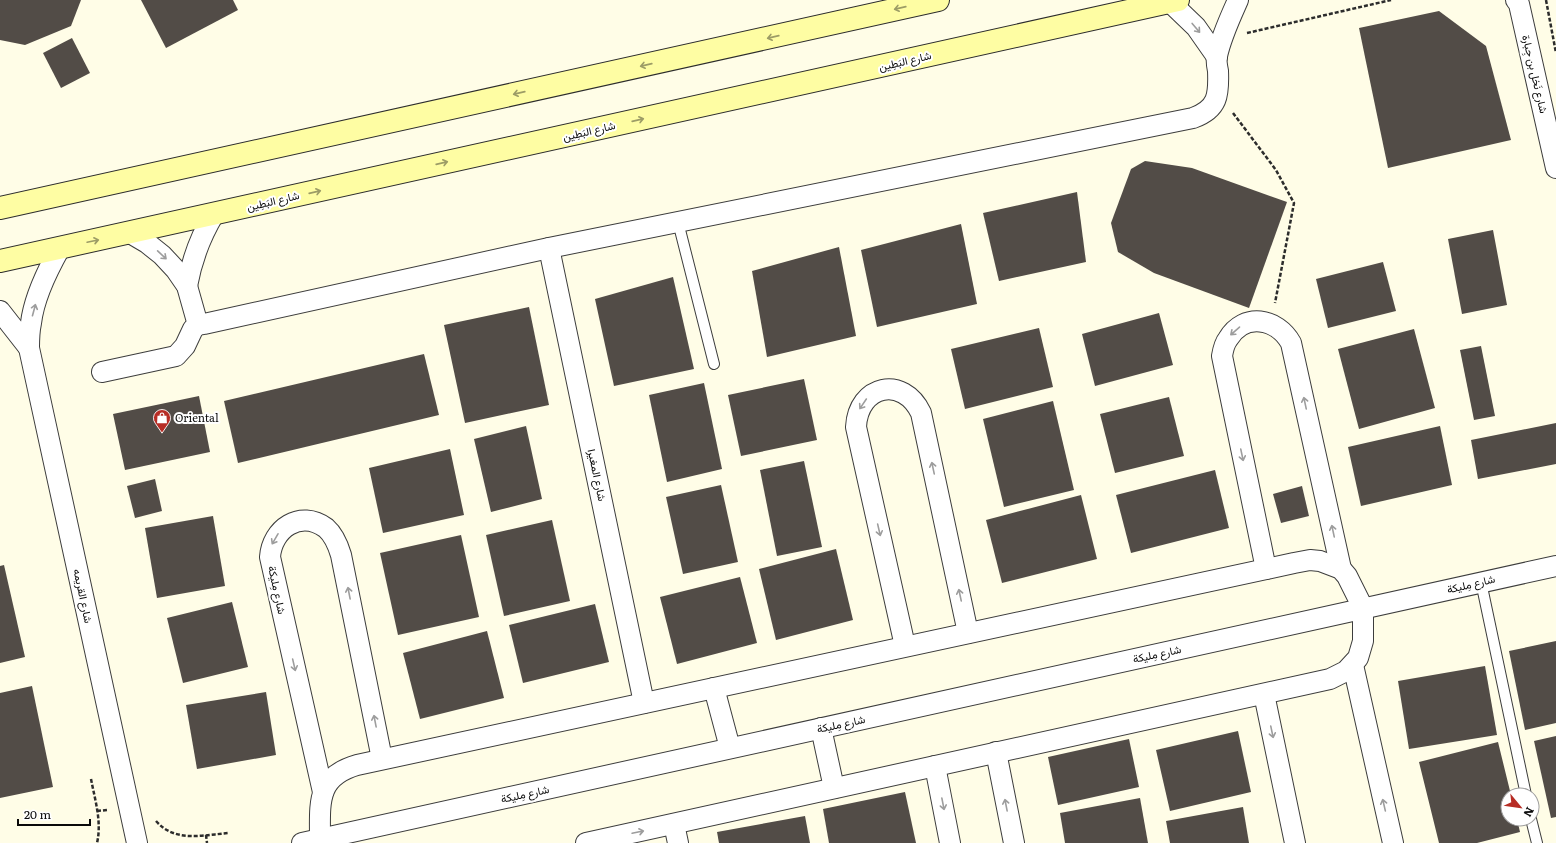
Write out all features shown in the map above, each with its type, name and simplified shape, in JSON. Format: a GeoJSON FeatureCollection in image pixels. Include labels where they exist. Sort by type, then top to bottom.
{"type":"FeatureCollection","features":[{"type":"Feature","properties":{"kind":"main road"},"geometry":{"type":"LineString","coordinates":[[0,208],[938,0]]}},
{"type":"Feature","properties":{"kind":"main road","name":"شارع البَطِين"},"geometry":{"type":"LineString","coordinates":[[0,261],[1174,1]]}},
{"type":"Feature","properties":{"kind":"street"},"geometry":{"type":"LineString","coordinates":[[102,372],[176,356],[185,346],[193,329],[198,325],[549,248],[1193,118],[1202,115],[1209,110],[1215,102],[1218,94],[1217,57],[1238,0]]}},
{"type":"Feature","properties":{"kind":"street"},"geometry":{"type":"LineString","coordinates":[[1174,1],[1196,27],[1217,57]]}},
{"type":"Feature","properties":{"kind":"street","name":"شارع نَخل بن جِبارة"},"geometry":{"type":"LineString","coordinates":[[1519,1],[1556,168]]}},
{"type":"Feature","properties":{"kind":"street"},"geometry":{"type":"LineString","coordinates":[[187,286],[196,248],[214,214]]}},
{"type":"Feature","properties":{"kind":"street"},"geometry":{"type":"LineString","coordinates":[[130,233],[147,243],[162,255],[176,270],[187,286],[198,325]]}},
{"type":"Feature","properties":{"kind":"street","name":"شارع القريمه"},"geometry":{"type":"LineString","coordinates":[[60,248],[47,272],[38,296],[31,322],[29,348],[137,843]]}},
{"type":"Feature","properties":{"kind":"street","name":"شارع المغيرا"},"geometry":{"type":"LineString","coordinates":[[549,248],[644,703]]}},
{"type":"Feature","properties":{"kind":"street","name":"شارع القريمه"},"geometry":{"type":"LineString","coordinates":[[0,311],[29,348]]}},
{"type":"Feature","properties":{"kind":"street"},"geometry":{"type":"LineString","coordinates":[[586,843],[676,834],[834,788],[1264,694],[1339,676],[1353,665],[1361,650],[1363,641],[1363,608],[1347,576],[1341,569],[1292,342],[1286,334],[1270,323],[1251,322],[1242,325],[1228,338],[1222,356],[1266,569]]}},
{"type":"Feature","properties":{"kind":"street"},"geometry":{"type":"LineString","coordinates":[[905,646],[856,427],[856,416],[865,399],[874,393],[883,390],[902,392],[910,397],[917,404],[921,414],[968,633]]}},
{"type":"Feature","properties":{"kind":"street","name":"شارع مِليكة"},"geometry":{"type":"LineString","coordinates":[[323,792],[270,557],[270,548],[274,539],[287,526],[295,522],[306,521],[317,523],[326,528],[333,536],[338,546],[382,759]]}},
{"type":"Feature","properties":{"kind":"street","name":"شارع مِليكة"},"geometry":{"type":"LineString","coordinates":[[1341,569],[1320,561],[1310,560],[905,646],[345,768],[334,775],[323,792],[314,842],[730,748],[1556,566]]}},
{"type":"Feature","properties":{"kind":"street"},"geometry":{"type":"LineString","coordinates":[[1353,665],[1393,843]]}},
{"type":"Feature","properties":{"kind":"street"},"geometry":{"type":"LineString","coordinates":[[714,688],[730,748]]}},
{"type":"Feature","properties":{"kind":"street"},"geometry":{"type":"LineString","coordinates":[[1264,694],[1295,843]]}},
{"type":"Feature","properties":{"kind":"street"},"geometry":{"type":"LineString","coordinates":[[821,728],[834,788]]}},
{"type":"Feature","properties":{"kind":"street"},"geometry":{"type":"LineString","coordinates":[[996,752],[1014,843]]}},
{"type":"Feature","properties":{"kind":"street"},"geometry":{"type":"LineString","coordinates":[[935,766],[950,843]]}},
{"type":"Feature","properties":{"kind":"lane"},"geometry":{"type":"LineString","coordinates":[[678,222],[714,364]]}},
{"type":"Feature","properties":{"kind":"lane"},"geometry":{"type":"LineString","coordinates":[[1481,582],[1524,787]]}},
{"type":"Feature","properties":{"kind":"lane"},"geometry":{"type":"LineString","coordinates":[[1534,827],[1537,843]]}},
{"type":"Feature","properties":{"kind":"path"},"geometry":{"type":"LineString","coordinates":[[1249,33],[1391,0]]}},
{"type":"Feature","properties":{"kind":"path"},"geometry":{"type":"LineString","coordinates":[[1546,0],[1556,53]]}},
{"type":"Feature","properties":{"kind":"path"},"geometry":{"type":"LineString","coordinates":[[1218,94],[1276,170],[1294,203],[1270,323]]}},
{"type":"Feature","properties":{"kind":"path"},"geometry":{"type":"LineString","coordinates":[[91,779],[99,824],[97,843]]}},
{"type":"Feature","properties":{"kind":"path"},"geometry":{"type":"LineString","coordinates":[[154,818],[161,827],[170,834],[181,836],[228,833]]}},
{"type":"Feature","properties":{"kind":"path"},"geometry":{"type":"LineString","coordinates":[[206,835],[207,843]]}},
{"type":"Feature","properties":{"kind":"building"},"geometry":{"type":"Polygon","coordinates":[[[0,0],[81,0],[71,26],[25,45],[0,40],[0,0]]]}},
{"type":"Feature","properties":{"kind":"building"},"geometry":{"type":"Polygon","coordinates":[[[141,0],[233,0],[238,10],[166,48],[141,0]]]}},
{"type":"Feature","properties":{"kind":"building"},"geometry":{"type":"Polygon","coordinates":[[[1439,11],[1486,46],[1511,140],[1388,168],[1359,28],[1439,11]]]}},
{"type":"Feature","properties":{"kind":"building"},"geometry":{"type":"Polygon","coordinates":[[[72,38],[90,73],[61,88],[43,53],[72,38]]]}},
{"type":"Feature","properties":{"kind":"building"},"geometry":{"type":"Polygon","coordinates":[[[1145,161],[1192,168],[1287,202],[1249,308],[1154,273],[1118,252],[1111,223],[1131,169],[1145,161]]]}},
{"type":"Feature","properties":{"kind":"building"},"geometry":{"type":"Polygon","coordinates":[[[1077,192],[1086,262],[999,281],[983,213],[1077,192]]]}},
{"type":"Feature","properties":{"kind":"building"},"geometry":{"type":"Polygon","coordinates":[[[961,224],[977,304],[877,327],[861,250],[961,224]]]}},
{"type":"Feature","properties":{"kind":"building"},"geometry":{"type":"Polygon","coordinates":[[[1493,230],[1507,305],[1462,314],[1448,239],[1493,230]]]}},
{"type":"Feature","properties":{"kind":"building"},"geometry":{"type":"Polygon","coordinates":[[[839,247],[856,336],[767,357],[752,271],[839,247]]]}},
{"type":"Feature","properties":{"kind":"building"},"geometry":{"type":"Polygon","coordinates":[[[1383,262],[1396,311],[1328,328],[1316,279],[1383,262]]]}},
{"type":"Feature","properties":{"kind":"building"},"geometry":{"type":"Polygon","coordinates":[[[673,277],[694,369],[614,386],[595,299],[673,277]]]}},
{"type":"Feature","properties":{"kind":"building"},"geometry":{"type":"Polygon","coordinates":[[[529,307],[549,405],[465,423],[444,325],[529,307]]]}},
{"type":"Feature","properties":{"kind":"building"},"geometry":{"type":"Polygon","coordinates":[[[1159,313],[1173,365],[1095,386],[1082,334],[1159,313]]]}},
{"type":"Feature","properties":{"kind":"building"},"geometry":{"type":"Polygon","coordinates":[[[1039,328],[1053,387],[965,409],[951,349],[1039,328]]]}},
{"type":"Feature","properties":{"kind":"building"},"geometry":{"type":"Polygon","coordinates":[[[1414,329],[1435,408],[1359,429],[1338,349],[1414,329]]]}},
{"type":"Feature","properties":{"kind":"building"},"geometry":{"type":"Polygon","coordinates":[[[1481,346],[1495,416],[1474,420],[1460,350],[1481,346]]]}},
{"type":"Feature","properties":{"kind":"building"},"geometry":{"type":"Polygon","coordinates":[[[424,354],[439,415],[238,463],[224,401],[424,354]]]}},
{"type":"Feature","properties":{"kind":"building"},"geometry":{"type":"Polygon","coordinates":[[[804,379],[817,440],[741,456],[728,395],[804,379]]]}},
{"type":"Feature","properties":{"kind":"building"},"geometry":{"type":"Polygon","coordinates":[[[704,383],[722,469],[667,482],[649,395],[704,383]]]}},
{"type":"Feature","properties":{"kind":"building","name":"Oriental"},"geometry":{"type":"Polygon","coordinates":[[[199,396],[210,452],[125,470],[113,414],[199,396]]]}},
{"type":"Feature","properties":{"kind":"building"},"geometry":{"type":"Polygon","coordinates":[[[1169,397],[1184,456],[1115,473],[1100,414],[1169,397]]]}},
{"type":"Feature","properties":{"kind":"building"},"geometry":{"type":"Polygon","coordinates":[[[1053,401],[1074,490],[1004,507],[983,419],[1053,401]]]}},
{"type":"Feature","properties":{"kind":"building"},"geometry":{"type":"Polygon","coordinates":[[[1556,423],[1556,464],[1478,479],[1471,440],[1556,423]]]}},
{"type":"Feature","properties":{"kind":"building"},"geometry":{"type":"Polygon","coordinates":[[[526,426],[542,499],[491,512],[474,439],[526,426]]]}},
{"type":"Feature","properties":{"kind":"building"},"geometry":{"type":"Polygon","coordinates":[[[1440,426],[1452,485],[1361,506],[1348,447],[1440,426]]]}},
{"type":"Feature","properties":{"kind":"building"},"geometry":{"type":"Polygon","coordinates":[[[450,449],[464,515],[383,533],[369,468],[450,449]]]}},
{"type":"Feature","properties":{"kind":"building"},"geometry":{"type":"Polygon","coordinates":[[[804,461],[822,547],[777,556],[760,470],[804,461]]]}},
{"type":"Feature","properties":{"kind":"building"},"geometry":{"type":"Polygon","coordinates":[[[1215,470],[1229,528],[1131,553],[1116,495],[1215,470]]]}},
{"type":"Feature","properties":{"kind":"building"},"geometry":{"type":"Polygon","coordinates":[[[155,479],[162,511],[135,518],[127,486],[155,479]]]}},
{"type":"Feature","properties":{"kind":"building"},"geometry":{"type":"Polygon","coordinates":[[[721,485],[738,562],[683,574],[666,497],[721,485]]]}},
{"type":"Feature","properties":{"kind":"building"},"geometry":{"type":"Polygon","coordinates":[[[1302,486],[1309,516],[1281,523],[1273,494],[1302,486]]]}},
{"type":"Feature","properties":{"kind":"building"},"geometry":{"type":"Polygon","coordinates":[[[1081,495],[1097,559],[1002,583],[986,520],[1081,495]]]}},
{"type":"Feature","properties":{"kind":"building"},"geometry":{"type":"Polygon","coordinates":[[[213,516],[225,586],[157,598],[145,528],[213,516]]]}},
{"type":"Feature","properties":{"kind":"building"},"geometry":{"type":"Polygon","coordinates":[[[552,520],[570,601],[504,616],[486,535],[552,520]]]}},
{"type":"Feature","properties":{"kind":"building"},"geometry":{"type":"Polygon","coordinates":[[[461,535],[479,617],[398,635],[380,553],[461,535]]]}},
{"type":"Feature","properties":{"kind":"building"},"geometry":{"type":"Polygon","coordinates":[[[836,549],[853,620],[776,640],[759,569],[836,549]]]}},
{"type":"Feature","properties":{"kind":"building"},"geometry":{"type":"Polygon","coordinates":[[[4,565],[25,657],[0,663],[0,566],[4,565]]]}},
{"type":"Feature","properties":{"kind":"building"},"geometry":{"type":"Polygon","coordinates":[[[740,577],[757,643],[677,664],[660,597],[740,577]]]}},
{"type":"Feature","properties":{"kind":"building"},"geometry":{"type":"Polygon","coordinates":[[[232,602],[248,667],[183,683],[167,618],[232,602]]]}},
{"type":"Feature","properties":{"kind":"building"},"geometry":{"type":"Polygon","coordinates":[[[595,604],[609,662],[523,683],[509,625],[595,604]]]}},
{"type":"Feature","properties":{"kind":"building"},"geometry":{"type":"Polygon","coordinates":[[[487,631],[504,698],[420,719],[403,653],[487,631]]]}},
{"type":"Feature","properties":{"kind":"building"},"geometry":{"type":"Polygon","coordinates":[[[1556,641],[1556,723],[1525,730],[1509,651],[1556,641]]]}},
{"type":"Feature","properties":{"kind":"building"},"geometry":{"type":"Polygon","coordinates":[[[1485,666],[1497,735],[1409,749],[1398,681],[1485,666]]]}},
{"type":"Feature","properties":{"kind":"building"},"geometry":{"type":"Polygon","coordinates":[[[32,686],[53,787],[0,798],[0,693],[32,686]]]}},
{"type":"Feature","properties":{"kind":"building"},"geometry":{"type":"Polygon","coordinates":[[[266,692],[276,755],[197,769],[186,705],[266,692]]]}},
{"type":"Feature","properties":{"kind":"building"},"geometry":{"type":"Polygon","coordinates":[[[1238,731],[1251,792],[1170,811],[1156,750],[1238,731]]]}},
{"type":"Feature","properties":{"kind":"building"},"geometry":{"type":"Polygon","coordinates":[[[1556,736],[1556,817],[1551,818],[1534,741],[1556,736]]]}},
{"type":"Feature","properties":{"kind":"building"},"geometry":{"type":"Polygon","coordinates":[[[1129,739],[1139,787],[1058,805],[1048,757],[1129,739]]]}},
{"type":"Feature","properties":{"kind":"building"},"geometry":{"type":"Polygon","coordinates":[[[1498,742],[1509,787],[1500,787],[1500,827],[1519,827],[1520,832],[1477,843],[1439,843],[1419,762],[1498,742]]]}},
{"type":"Feature","properties":{"kind":"building"},"geometry":{"type":"Polygon","coordinates":[[[905,792],[916,843],[829,843],[823,809],[905,792]]]}},
{"type":"Feature","properties":{"kind":"building"},"geometry":{"type":"Polygon","coordinates":[[[1140,798],[1148,843],[1065,843],[1060,813],[1140,798]]]}},
{"type":"Feature","properties":{"kind":"building"},"geometry":{"type":"Polygon","coordinates":[[[1243,807],[1249,843],[1170,843],[1166,821],[1243,807]]]}},
{"type":"Feature","properties":{"kind":"building"},"geometry":{"type":"Polygon","coordinates":[[[805,816],[810,843],[719,843],[717,832],[805,816]]]}},
{"type":"Feature","properties":{"kind":"place","name":"Oriental"},"geometry":{"type":"Point","coordinates":[162,433]}}]}
